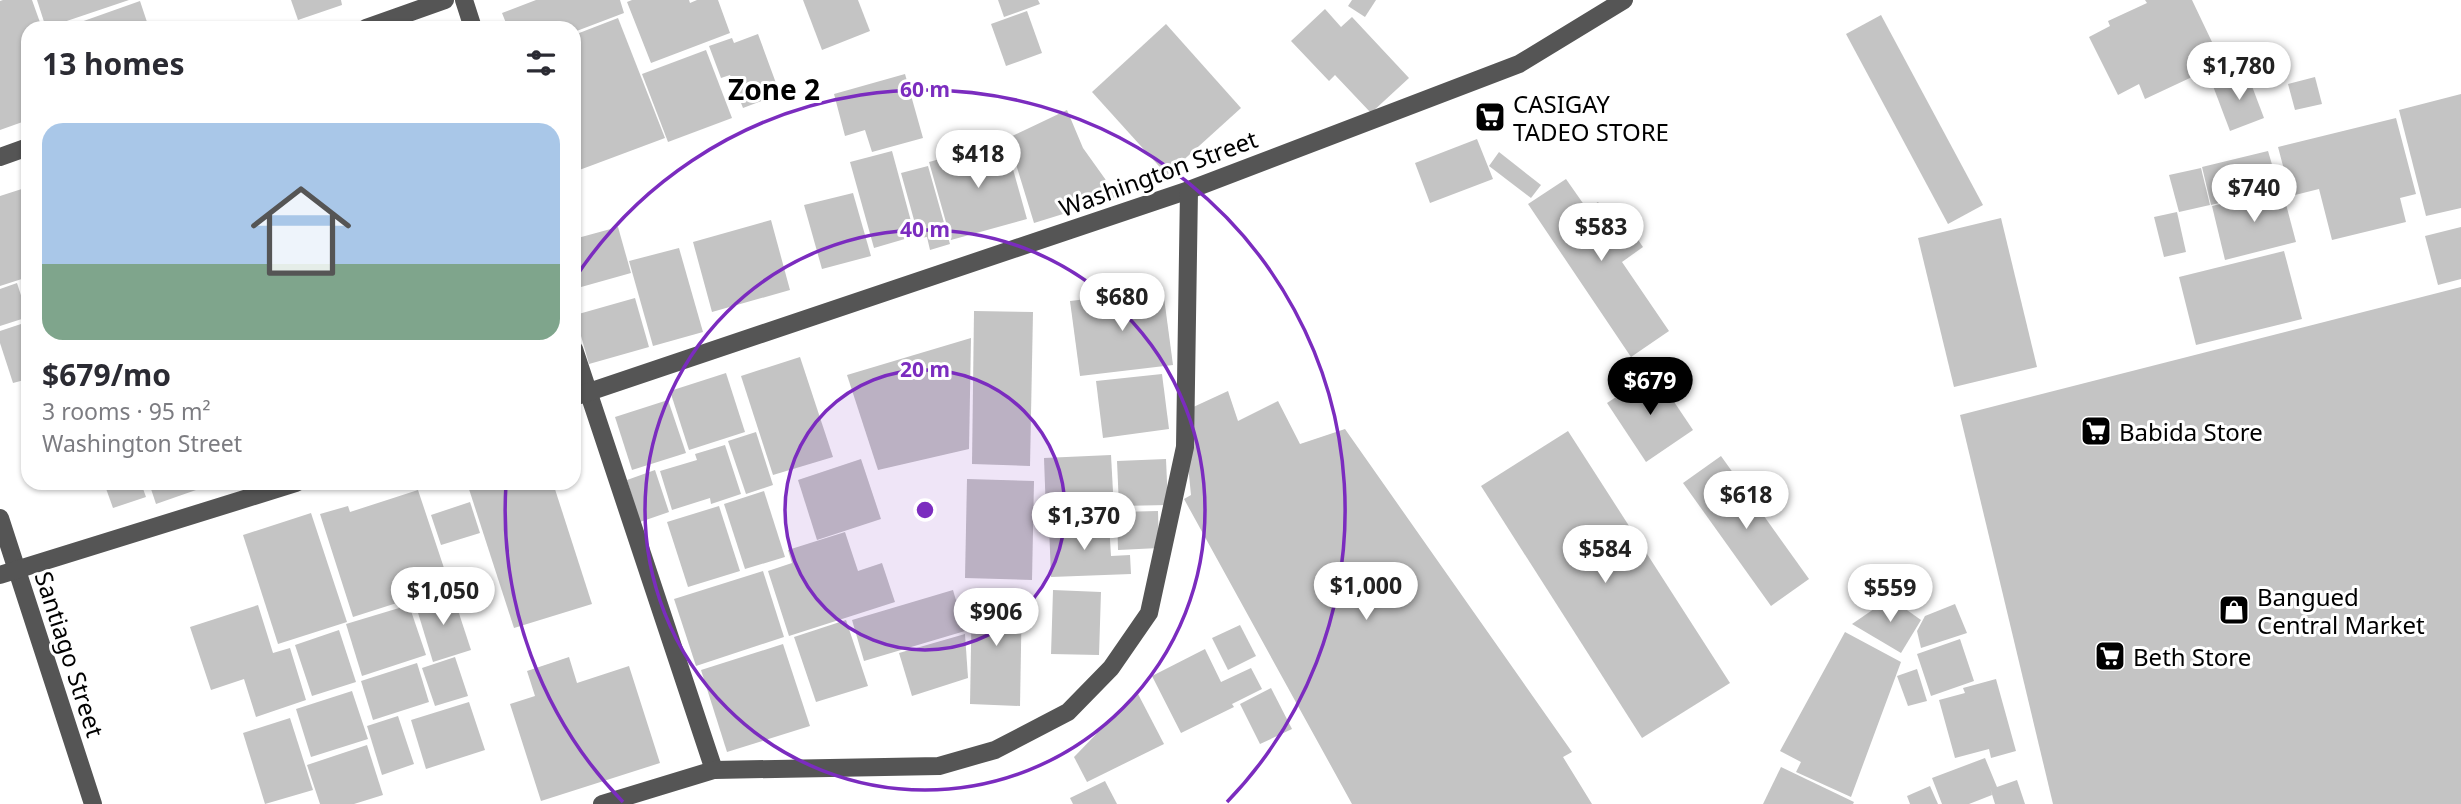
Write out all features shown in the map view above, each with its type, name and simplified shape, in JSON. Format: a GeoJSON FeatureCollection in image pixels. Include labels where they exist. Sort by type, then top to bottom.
{"type":"FeatureCollection","features":[{"type":"Feature","properties":{"kind":"street"},"geometry":{"type":"LineString","coordinates":[[386,21],[445,0]]}},
{"type":"Feature","properties":{"kind":"street"},"geometry":{"type":"LineString","coordinates":[[464,0],[471,21]]}},
{"type":"Feature","properties":{"kind":"street","name":"Washington Street"},"geometry":{"type":"LineString","coordinates":[[581,395],[1189,190],[1519,64],[1624,0]]}},
{"type":"Feature","properties":{"kind":"street"},"geometry":{"type":"LineString","coordinates":[[0,157],[21,150]]}},
{"type":"Feature","properties":{"kind":"street"},"geometry":{"type":"LineString","coordinates":[[602,804],[715,770],[939,766],[995,750],[1068,712],[1111,668],[1149,613],[1185,447],[1189,190]]}},
{"type":"Feature","properties":{"kind":"street"},"geometry":{"type":"LineString","coordinates":[[581,395],[715,770]]}},
{"type":"Feature","properties":{"kind":"street"},"geometry":{"type":"LineString","coordinates":[[8,572],[273,490]]}},
{"type":"Feature","properties":{"kind":"street","name":"Santiago Street"},"geometry":{"type":"LineString","coordinates":[[0,518],[8,572],[93,804]]}},
{"type":"Feature","properties":{"kind":"building"},"geometry":{"type":"Polygon","coordinates":[[[32,0],[40,21],[21,21],[21,122],[0,130],[0,1],[32,0]]]}},
{"type":"Feature","properties":{"kind":"building"},"geometry":{"type":"Polygon","coordinates":[[[37,0],[129,0],[67,21],[44,21],[37,0]]]}},
{"type":"Feature","properties":{"kind":"building"},"geometry":{"type":"Polygon","coordinates":[[[291,0],[341,0],[342,5],[298,20],[291,0]]]}},
{"type":"Feature","properties":{"kind":"building"},"geometry":{"type":"Polygon","coordinates":[[[536,0],[620,0],[624,13],[581,29],[581,21],[505,21],[502,13],[536,0]]]}},
{"type":"Feature","properties":{"kind":"building"},"geometry":{"type":"Polygon","coordinates":[[[689,0],[690,3],[697,0],[718,0],[730,33],[651,63],[627,2],[689,0]]]}},
{"type":"Feature","properties":{"kind":"building"},"geometry":{"type":"Polygon","coordinates":[[[803,0],[858,0],[870,31],[822,50],[803,0]]]}},
{"type":"Feature","properties":{"kind":"building"},"geometry":{"type":"Polygon","coordinates":[[[998,0],[1038,0],[1040,4],[1004,17],[998,0]]]}},
{"type":"Feature","properties":{"kind":"building"},"geometry":{"type":"Polygon","coordinates":[[[1352,0],[1376,0],[1365,17],[1348,6],[1352,0]]]}},
{"type":"Feature","properties":{"kind":"building"},"geometry":{"type":"Polygon","coordinates":[[[2145,0],[2192,0],[2222,63],[2145,99],[2139,84],[2118,95],[2089,37],[2110,26],[2108,21],[2147,3],[2145,0]]]}},
{"type":"Feature","properties":{"kind":"building"},"geometry":{"type":"Polygon","coordinates":[[[140,1],[147,21],[84,21],[140,1]]]}},
{"type":"Feature","properties":{"kind":"building"},"geometry":{"type":"Polygon","coordinates":[[[1325,9],[1341,27],[1352,17],[1409,78],[1371,113],[1335,75],[1329,81],[1291,41],[1325,9]]]}},
{"type":"Feature","properties":{"kind":"building"},"geometry":{"type":"Polygon","coordinates":[[[1027,11],[1042,53],[1006,66],[991,24],[1027,11]]]}},
{"type":"Feature","properties":{"kind":"building"},"geometry":{"type":"Polygon","coordinates":[[[1881,15],[1983,205],[1948,224],[1846,34],[1881,15]]]}},
{"type":"Feature","properties":{"kind":"building"},"geometry":{"type":"Polygon","coordinates":[[[618,18],[665,138],[581,169],[581,32],[618,18]]]}},
{"type":"Feature","properties":{"kind":"building"},"geometry":{"type":"Polygon","coordinates":[[[1166,24],[1241,108],[1167,175],[1092,92],[1166,24]]]}},
{"type":"Feature","properties":{"kind":"building"},"geometry":{"type":"Polygon","coordinates":[[[758,34],[780,94],[743,108],[730,75],[721,78],[709,46],[732,38],[734,43],[758,34]]]}},
{"type":"Feature","properties":{"kind":"building"},"geometry":{"type":"Polygon","coordinates":[[[706,50],[732,118],[668,142],[642,74],[706,50]]]}},
{"type":"Feature","properties":{"kind":"building"},"geometry":{"type":"Polygon","coordinates":[[[2247,73],[2264,118],[2230,131],[2213,86],[2247,73]]]}},
{"type":"Feature","properties":{"kind":"building"},"geometry":{"type":"Polygon","coordinates":[[[905,74],[923,138],[872,152],[865,130],[845,136],[834,94],[905,74]]]}},
{"type":"Feature","properties":{"kind":"building"},"geometry":{"type":"Polygon","coordinates":[[[2315,77],[2322,104],[2295,110],[2288,84],[2315,77]]]}},
{"type":"Feature","properties":{"kind":"building"},"geometry":{"type":"Polygon","coordinates":[[[2461,94],[2461,208],[2426,216],[2399,110],[2461,94]]]}},
{"type":"Feature","properties":{"kind":"building"},"geometry":{"type":"Polygon","coordinates":[[[1067,110],[1083,148],[1118,197],[1034,223],[1008,138],[1067,110]]]}},
{"type":"Feature","properties":{"kind":"building"},"geometry":{"type":"Polygon","coordinates":[[[2396,118],[2416,194],[2400,198],[2406,222],[2332,240],[2319,189],[2291,196],[2278,147],[2396,118]]]}},
{"type":"Feature","properties":{"kind":"building"},"geometry":{"type":"Polygon","coordinates":[[[1477,139],[1493,179],[1430,203],[1415,163],[1477,139]]]}},
{"type":"Feature","properties":{"kind":"building"},"geometry":{"type":"Polygon","coordinates":[[[1005,141],[1027,219],[951,240],[929,162],[1005,141]]]}},
{"type":"Feature","properties":{"kind":"building"},"geometry":{"type":"Polygon","coordinates":[[[892,151],[915,236],[874,248],[850,162],[892,151]]]}},
{"type":"Feature","properties":{"kind":"building"},"geometry":{"type":"Polygon","coordinates":[[[2268,151],[2279,188],[2211,205],[2202,167],[2268,151]]]}},
{"type":"Feature","properties":{"kind":"building"},"geometry":{"type":"Polygon","coordinates":[[[1499,152],[1541,185],[1531,198],[1489,166],[1499,152]]]}},
{"type":"Feature","properties":{"kind":"building"},"geometry":{"type":"Polygon","coordinates":[[[928,166],[950,244],[930,250],[927,237],[919,238],[901,173],[928,166]]]}},
{"type":"Feature","properties":{"kind":"building"},"geometry":{"type":"Polygon","coordinates":[[[2201,168],[2210,205],[2179,212],[2169,175],[2201,168]]]}},
{"type":"Feature","properties":{"kind":"building"},"geometry":{"type":"Polygon","coordinates":[[[1566,179],[1587,209],[1598,202],[1611,220],[1620,214],[1643,247],[1622,262],[1669,331],[1631,357],[1528,204],[1566,179]]]}},
{"type":"Feature","properties":{"kind":"building"},"geometry":{"type":"Polygon","coordinates":[[[21,189],[21,279],[0,286],[0,196],[21,189]]]}},
{"type":"Feature","properties":{"kind":"building"},"geometry":{"type":"Polygon","coordinates":[[[2282,189],[2296,242],[2225,260],[2212,206],[2282,189]]]}},
{"type":"Feature","properties":{"kind":"building"},"geometry":{"type":"Polygon","coordinates":[[[853,193],[871,256],[822,269],[804,205],[853,193]]]}},
{"type":"Feature","properties":{"kind":"building"},"geometry":{"type":"Polygon","coordinates":[[[2177,212],[2186,252],[2164,257],[2154,217],[2177,212]]]}},
{"type":"Feature","properties":{"kind":"building"},"geometry":{"type":"Polygon","coordinates":[[[2001,218],[2037,367],[1954,387],[1918,238],[2001,218]]]}},
{"type":"Feature","properties":{"kind":"building"},"geometry":{"type":"Polygon","coordinates":[[[771,220],[790,290],[712,312],[693,242],[771,220]]]}},
{"type":"Feature","properties":{"kind":"building"},"geometry":{"type":"Polygon","coordinates":[[[618,227],[631,273],[581,287],[581,237],[618,227]]]}},
{"type":"Feature","properties":{"kind":"building"},"geometry":{"type":"Polygon","coordinates":[[[2461,227],[2461,279],[2438,285],[2425,236],[2461,227]]]}},
{"type":"Feature","properties":{"kind":"building"},"geometry":{"type":"Polygon","coordinates":[[[679,248],[703,332],[653,346],[629,261],[679,248]]]}},
{"type":"Feature","properties":{"kind":"building"},"geometry":{"type":"Polygon","coordinates":[[[2284,251],[2302,319],[2196,345],[2179,277],[2284,251]]]}},
{"type":"Feature","properties":{"kind":"building"},"geometry":{"type":"Polygon","coordinates":[[[17,283],[21,295],[21,319],[0,326],[0,289],[17,283]]]}},
{"type":"Feature","properties":{"kind":"building","name":"Bangued Central Market"},"geometry":{"type":"Polygon","coordinates":[[[2461,287],[2461,804],[2053,804],[1960,415],[2461,287]]]}},
{"type":"Feature","properties":{"kind":"building"},"geometry":{"type":"Polygon","coordinates":[[[1163,290],[1173,365],[1080,376],[1070,301],[1163,290]]]}},
{"type":"Feature","properties":{"kind":"building"},"geometry":{"type":"Polygon","coordinates":[[[635,298],[649,347],[589,364],[581,336],[581,313],[635,298]]]}},
{"type":"Feature","properties":{"kind":"building"},"geometry":{"type":"Polygon","coordinates":[[[974,311],[1033,312],[1030,466],[972,464],[974,311]]]}},
{"type":"Feature","properties":{"kind":"building"},"geometry":{"type":"Polygon","coordinates":[[[21,324],[21,381],[13,383],[0,343],[0,331],[21,324]]]}},
{"type":"Feature","properties":{"kind":"building"},"geometry":{"type":"Polygon","coordinates":[[[971,338],[969,449],[878,470],[847,375],[971,338]]]}},
{"type":"Feature","properties":{"kind":"building"},"geometry":{"type":"Polygon","coordinates":[[[800,357],[833,457],[773,475],[741,376],[800,357]]]}},
{"type":"Feature","properties":{"kind":"building"},"geometry":{"type":"Polygon","coordinates":[[[1654,372],[1693,430],[1646,462],[1607,403],[1654,372]]]}},
{"type":"Feature","properties":{"kind":"building"},"geometry":{"type":"Polygon","coordinates":[[[726,373],[745,432],[689,450],[670,391],[726,373]]]}},
{"type":"Feature","properties":{"kind":"building"},"geometry":{"type":"Polygon","coordinates":[[[1162,374],[1169,429],[1103,438],[1096,381],[1162,374]]]}},
{"type":"Feature","properties":{"kind":"building"},"geometry":{"type":"Polygon","coordinates":[[[1228,391],[1238,421],[1278,401],[1300,444],[1345,429],[1572,752],[1563,757],[1592,804],[1352,804],[1184,499],[1191,495],[1188,465],[1189,409],[1228,391]]]}},
{"type":"Feature","properties":{"kind":"building"},"geometry":{"type":"Polygon","coordinates":[[[668,400],[686,453],[632,470],[615,417],[668,400]]]}},
{"type":"Feature","properties":{"kind":"building"},"geometry":{"type":"Polygon","coordinates":[[[1568,431],[1730,683],[1642,738],[1481,486],[1568,431]]]}},
{"type":"Feature","properties":{"kind":"building"},"geometry":{"type":"Polygon","coordinates":[[[756,432],[773,485],[746,494],[728,441],[756,432]]]}},
{"type":"Feature","properties":{"kind":"building"},"geometry":{"type":"Polygon","coordinates":[[[725,445],[741,494],[711,504],[710,498],[672,510],[660,471],[697,460],[695,454],[725,445]]]}},
{"type":"Feature","properties":{"kind":"building"},"geometry":{"type":"Polygon","coordinates":[[[1111,455],[1114,510],[1046,513],[1044,458],[1111,455]]]}},
{"type":"Feature","properties":{"kind":"building"},"geometry":{"type":"Polygon","coordinates":[[[1721,456],[1809,579],[1771,606],[1683,483],[1721,456]]]}},
{"type":"Feature","properties":{"kind":"building"},"geometry":{"type":"Polygon","coordinates":[[[861,459],[881,519],[817,540],[798,480],[861,459]]]}},
{"type":"Feature","properties":{"kind":"building"},"geometry":{"type":"Polygon","coordinates":[[[1166,459],[1168,505],[1119,506],[1117,461],[1166,459]]]}},
{"type":"Feature","properties":{"kind":"building"},"geometry":{"type":"Polygon","coordinates":[[[655,470],[669,512],[640,522],[627,480],[655,470]]]}},
{"type":"Feature","properties":{"kind":"building"},"geometry":{"type":"Polygon","coordinates":[[[967,479],[1034,481],[1032,580],[965,578],[967,479]]]}},
{"type":"Feature","properties":{"kind":"building"},"geometry":{"type":"Polygon","coordinates":[[[107,490],[144,490],[146,497],[113,508],[107,490]]]}},
{"type":"Feature","properties":{"kind":"building"},"geometry":{"type":"Polygon","coordinates":[[[151,490],[196,490],[156,504],[151,490]]]}},
{"type":"Feature","properties":{"kind":"building"},"geometry":{"type":"Polygon","coordinates":[[[418,490],[450,586],[353,617],[320,514],[348,506],[350,512],[418,490]]]}},
{"type":"Feature","properties":{"kind":"building"},"geometry":{"type":"Polygon","coordinates":[[[469,490],[555,490],[592,604],[514,628],[469,490]]]}},
{"type":"Feature","properties":{"kind":"building"},"geometry":{"type":"Polygon","coordinates":[[[764,491],[785,557],[745,569],[724,504],[764,491]]]}},
{"type":"Feature","properties":{"kind":"building"},"geometry":{"type":"Polygon","coordinates":[[[470,502],[480,533],[441,545],[431,515],[470,502]]]}},
{"type":"Feature","properties":{"kind":"building"},"geometry":{"type":"Polygon","coordinates":[[[719,506],[740,571],[688,587],[667,522],[719,506]]]}},
{"type":"Feature","properties":{"kind":"building"},"geometry":{"type":"Polygon","coordinates":[[[1158,511],[1159,548],[1118,550],[1117,512],[1158,511]]]}},
{"type":"Feature","properties":{"kind":"building"},"geometry":{"type":"Polygon","coordinates":[[[311,513],[347,622],[278,644],[243,535],[311,513]]]}},
{"type":"Feature","properties":{"kind":"building"},"geometry":{"type":"Polygon","coordinates":[[[1109,523],[1111,556],[1130,555],[1131,574],[1051,577],[1049,525],[1109,523]]]}},
{"type":"Feature","properties":{"kind":"building"},"geometry":{"type":"Polygon","coordinates":[[[845,532],[858,571],[882,563],[895,602],[789,636],[768,571],[792,563],[788,550],[845,532]]]}},
{"type":"Feature","properties":{"kind":"building"},"geometry":{"type":"Polygon","coordinates":[[[763,571],[784,637],[696,666],[674,599],[763,571]]]}},
{"type":"Feature","properties":{"kind":"building"},"geometry":{"type":"Polygon","coordinates":[[[953,590],[965,631],[864,661],[852,620],[953,590]]]}},
{"type":"Feature","properties":{"kind":"building"},"geometry":{"type":"Polygon","coordinates":[[[972,590],[1022,591],[1020,706],[970,704],[972,590]]]}},
{"type":"Feature","properties":{"kind":"building"},"geometry":{"type":"Polygon","coordinates":[[[1053,590],[1101,592],[1099,655],[1051,654],[1053,590]]]}},
{"type":"Feature","properties":{"kind":"building"},"geometry":{"type":"Polygon","coordinates":[[[452,592],[471,650],[433,662],[415,603],[452,592]]]}},
{"type":"Feature","properties":{"kind":"building"},"geometry":{"type":"Polygon","coordinates":[[[1890,598],[1921,620],[1901,653],[1852,624],[1890,598]]]}},
{"type":"Feature","properties":{"kind":"building"},"geometry":{"type":"Polygon","coordinates":[[[1955,604],[1967,633],[1921,648],[1917,631],[1925,616],[1955,604]]]}},
{"type":"Feature","properties":{"kind":"building"},"geometry":{"type":"Polygon","coordinates":[[[258,605],[273,653],[290,648],[306,700],[256,717],[244,679],[211,690],[190,627],[258,605]]]}},
{"type":"Feature","properties":{"kind":"building"},"geometry":{"type":"Polygon","coordinates":[[[409,605],[426,655],[362,676],[346,624],[409,605]]]}},
{"type":"Feature","properties":{"kind":"building"},"geometry":{"type":"Polygon","coordinates":[[[846,620],[868,686],[816,702],[794,637],[846,620]]]}},
{"type":"Feature","properties":{"kind":"building"},"geometry":{"type":"Polygon","coordinates":[[[1240,625],[1256,656],[1228,670],[1212,638],[1240,625]]]}},
{"type":"Feature","properties":{"kind":"building"},"geometry":{"type":"Polygon","coordinates":[[[339,630],[356,682],[312,696],[295,645],[339,630]]]}},
{"type":"Feature","properties":{"kind":"building"},"geometry":{"type":"Polygon","coordinates":[[[1845,632],[1901,662],[1851,797],[1796,772],[1801,762],[1780,751],[1845,632]]]}},
{"type":"Feature","properties":{"kind":"building"},"geometry":{"type":"Polygon","coordinates":[[[965,634],[968,678],[912,696],[899,653],[965,634]]]}},
{"type":"Feature","properties":{"kind":"building"},"geometry":{"type":"Polygon","coordinates":[[[1960,639],[1974,681],[1931,696],[1917,654],[1960,639]]]}},
{"type":"Feature","properties":{"kind":"building"},"geometry":{"type":"Polygon","coordinates":[[[783,644],[810,726],[727,752],[701,670],[783,644]]]}},
{"type":"Feature","properties":{"kind":"building"},"geometry":{"type":"Polygon","coordinates":[[[1205,649],[1221,682],[1251,668],[1262,689],[1232,704],[1234,707],[1181,733],[1152,676],[1205,649]]]}},
{"type":"Feature","properties":{"kind":"building"},"geometry":{"type":"Polygon","coordinates":[[[455,657],[468,696],[435,706],[422,668],[455,657]]]}},
{"type":"Feature","properties":{"kind":"building"},"geometry":{"type":"Polygon","coordinates":[[[569,657],[577,683],[629,666],[660,763],[541,801],[510,704],[535,696],[527,671],[569,657]]]}},
{"type":"Feature","properties":{"kind":"building"},"geometry":{"type":"Polygon","coordinates":[[[417,663],[429,702],[373,720],[361,681],[417,663]]]}},
{"type":"Feature","properties":{"kind":"building"},"geometry":{"type":"Polygon","coordinates":[[[1917,669],[1927,701],[1908,706],[1897,676],[1917,669]]]}},
{"type":"Feature","properties":{"kind":"building"},"geometry":{"type":"Polygon","coordinates":[[[1996,679],[2016,751],[1991,758],[1989,749],[1955,758],[1939,700],[1965,693],[1963,688],[1996,679]]]}},
{"type":"Feature","properties":{"kind":"building"},"geometry":{"type":"Polygon","coordinates":[[[1271,688],[1292,729],[1260,744],[1240,704],[1271,688]]]}},
{"type":"Feature","properties":{"kind":"building"},"geometry":{"type":"Polygon","coordinates":[[[352,691],[368,739],[311,757],[296,709],[352,691]]]}},
{"type":"Feature","properties":{"kind":"building"},"geometry":{"type":"Polygon","coordinates":[[[1137,692],[1164,744],[1087,782],[1074,757],[1137,692]]]}},
{"type":"Feature","properties":{"kind":"building"},"geometry":{"type":"Polygon","coordinates":[[[469,702],[485,750],[426,769],[411,720],[469,702]]]}},
{"type":"Feature","properties":{"kind":"building"},"geometry":{"type":"Polygon","coordinates":[[[398,716],[414,764],[382,775],[367,726],[398,716]]]}},
{"type":"Feature","properties":{"kind":"building"},"geometry":{"type":"Polygon","coordinates":[[[290,718],[313,790],[265,804],[243,733],[290,718]]]}},
{"type":"Feature","properties":{"kind":"building"},"geometry":{"type":"Polygon","coordinates":[[[367,745],[383,795],[354,804],[320,804],[307,765],[367,745]]]}},
{"type":"Feature","properties":{"kind":"building"},"geometry":{"type":"Polygon","coordinates":[[[1985,758],[1997,787],[2017,780],[2025,804],[1995,804],[1990,788],[1992,795],[1969,804],[1942,804],[1932,778],[1985,758]]]}},
{"type":"Feature","properties":{"kind":"building"},"geometry":{"type":"Polygon","coordinates":[[[1781,767],[1854,802],[1763,804],[1781,767]]]}},
{"type":"Feature","properties":{"kind":"building"},"geometry":{"type":"Polygon","coordinates":[[[1105,781],[1117,804],[1073,804],[1070,798],[1105,781]]]}},
{"type":"Feature","properties":{"kind":"building"},"geometry":{"type":"Polygon","coordinates":[[[1930,786],[1938,804],[1910,804],[1907,796],[1930,786]]]}},
{"type":"Feature","properties":{"kind":"place","name":"CASIGAY TADEO STORE"},"geometry":{"type":"Point","coordinates":[1490,117]}},
{"type":"Feature","properties":{"kind":"place","name":"Babida Store"},"geometry":{"type":"Point","coordinates":[2096,431]}},
{"type":"Feature","properties":{"kind":"place","name":"Bangued Central Market"},"geometry":{"type":"Point","coordinates":[2234,610]}},
{"type":"Feature","properties":{"kind":"place","name":"Beth Store"},"geometry":{"type":"Point","coordinates":[2110,656]}},
{"type":"Feature","properties":{"kind":"district","name":"Zone 2"},"geometry":{"type":"Point","coordinates":[774,89]}}]}
